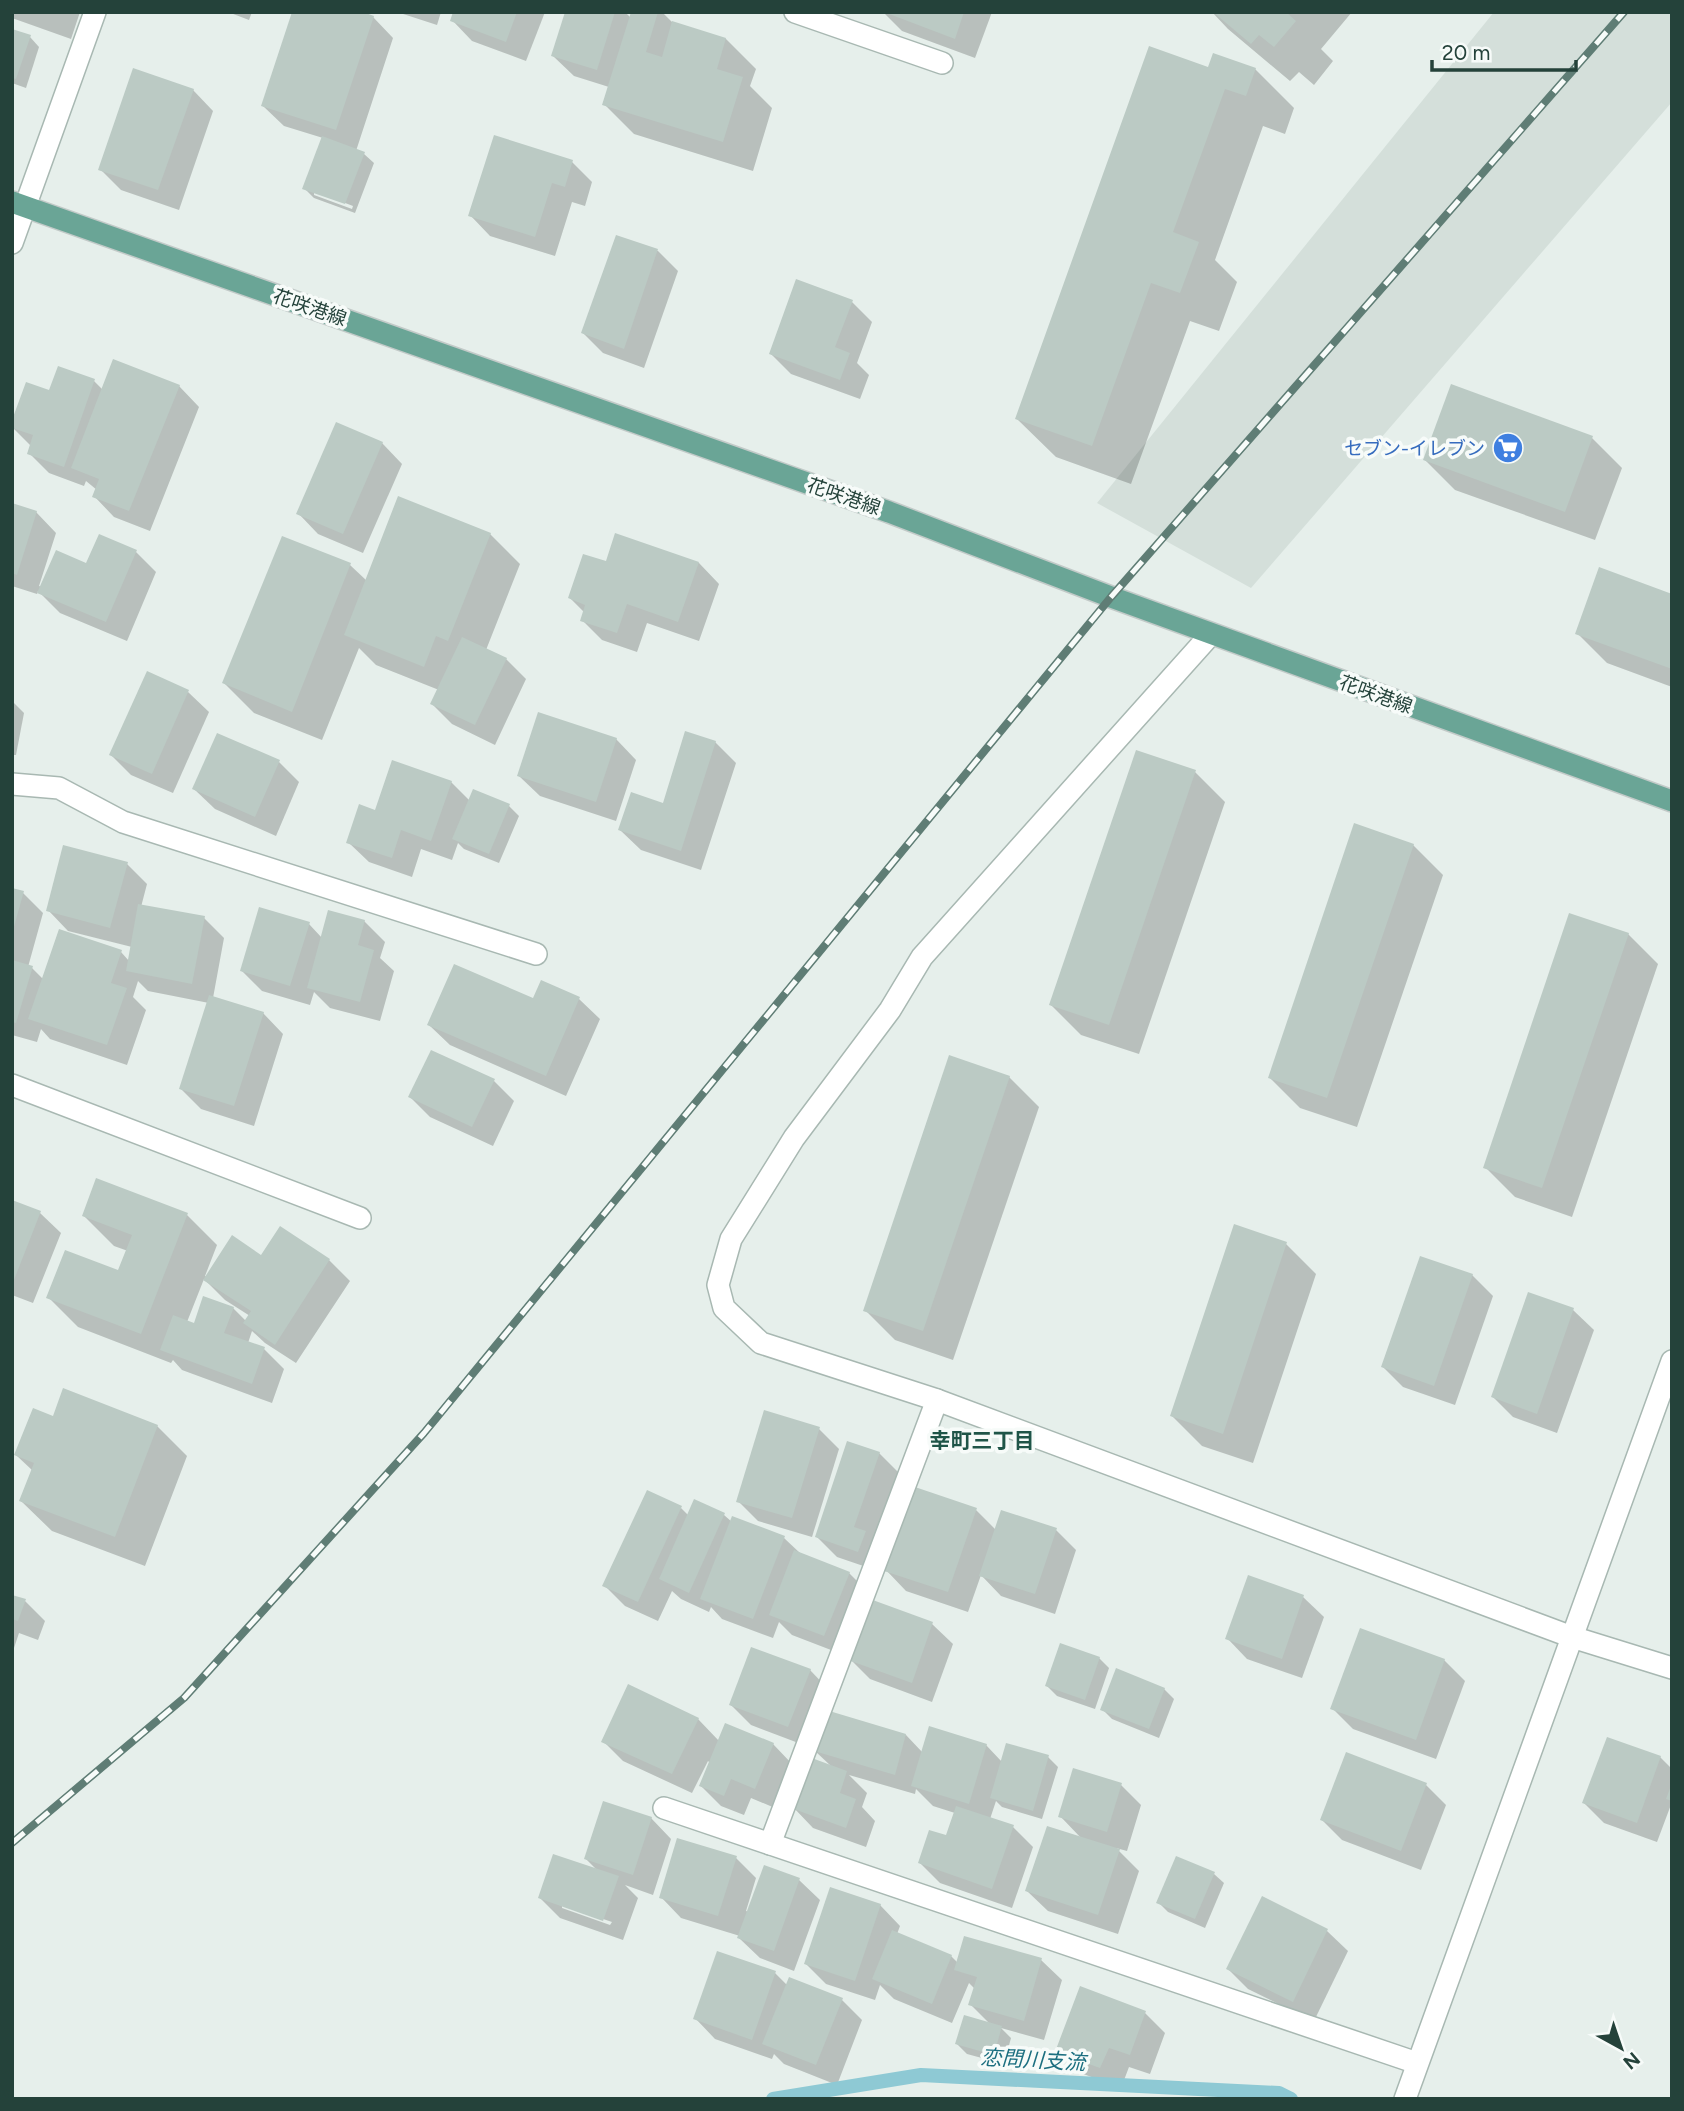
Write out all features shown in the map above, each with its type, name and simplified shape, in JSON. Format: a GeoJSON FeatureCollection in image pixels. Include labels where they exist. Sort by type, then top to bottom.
{"type":"FeatureCollection","features":[{"type":"Feature","properties":{"kind":"main road","name":"花咲港線"},"geometry":{"type":"LineString","coordinates":[[18,205],[889,512],[1211,634],[1672,802]]}},
{"type":"Feature","properties":{"kind":"street"},"geometry":{"type":"LineString","coordinates":[[12,243],[18,205],[96,12]]}},
{"type":"Feature","properties":{"kind":"street"},"geometry":{"type":"LineString","coordinates":[[803,14],[943,63]]}},
{"type":"Feature","properties":{"kind":"street"},"geometry":{"type":"LineString","coordinates":[[1211,634],[922,957],[890,1010],[794,1138],[731,1239],[718,1285],[724,1308],[761,1343],[937,1400],[1572,1637],[1672,1668]]}},
{"type":"Feature","properties":{"kind":"street"},"geometry":{"type":"LineString","coordinates":[[12,783],[59,788],[123,822],[536,954]]}},
{"type":"Feature","properties":{"kind":"street"},"geometry":{"type":"LineString","coordinates":[[12,1085],[360,1218]]}},
{"type":"Feature","properties":{"kind":"street"},"geometry":{"type":"LineString","coordinates":[[1405,2099],[1672,1361]]}},
{"type":"Feature","properties":{"kind":"street"},"geometry":{"type":"LineString","coordinates":[[770,1844],[937,1400]]}},
{"type":"Feature","properties":{"kind":"street"},"geometry":{"type":"LineString","coordinates":[[664,1808],[1417,2063]]}},
{"type":"Feature","properties":{"kind":"shaded area"},"geometry":{"type":"Polygon","coordinates":[[[1494,12],[1672,12],[1672,102],[1251,588],[1097,503],[1494,12]]]}},
{"type":"Feature","properties":{"kind":"building"},"geometry":{"type":"Polygon","coordinates":[[[292,12],[363,12],[374,16],[336,130],[261,106],[292,12]]]}},
{"type":"Feature","properties":{"kind":"building"},"geometry":{"type":"Polygon","coordinates":[[[453,12],[517,12],[506,42],[450,21],[453,12]]]}},
{"type":"Feature","properties":{"kind":"building"},"geometry":{"type":"Polygon","coordinates":[[[565,12],[615,12],[597,70],[551,56],[565,12]]]}},
{"type":"Feature","properties":{"kind":"building"},"geometry":{"type":"Polygon","coordinates":[[[631,12],[658,12],[646,52],[662,57],[672,21],[726,38],[717,69],[743,77],[723,142],[602,105],[631,12]]]}},
{"type":"Feature","properties":{"kind":"building"},"geometry":{"type":"Polygon","coordinates":[[[884,12],[964,12],[955,39],[884,12]]]}},
{"type":"Feature","properties":{"kind":"building"},"geometry":{"type":"Polygon","coordinates":[[[1213,12],[1286,12],[1296,21],[1274,47],[1259,35],[1251,44],[1213,12]]]}},
{"type":"Feature","properties":{"kind":"building"},"geometry":{"type":"Polygon","coordinates":[[[12,29],[31,35],[16,79],[12,78],[12,29]]]}},
{"type":"Feature","properties":{"kind":"building"},"geometry":{"type":"Polygon","coordinates":[[[1149,46],[1208,67],[1213,53],[1256,68],[1246,96],[1225,89],[1173,232],[1199,242],[1180,293],[1151,283],[1092,446],[1015,419],[1149,46]]]}},
{"type":"Feature","properties":{"kind":"building"},"geometry":{"type":"Polygon","coordinates":[[[133,68],[194,89],[158,190],[98,170],[133,68]]]}},
{"type":"Feature","properties":{"kind":"building"},"geometry":{"type":"Polygon","coordinates":[[[494,135],[573,160],[565,187],[552,183],[535,237],[468,216],[494,135]]]}},
{"type":"Feature","properties":{"kind":"building"},"geometry":{"type":"Polygon","coordinates":[[[322,136],[365,152],[345,204],[302,189],[322,136]]]}},
{"type":"Feature","properties":{"kind":"building"},"geometry":{"type":"Polygon","coordinates":[[[616,235],[658,249],[624,349],[581,333],[616,235]]]}},
{"type":"Feature","properties":{"kind":"building"},"geometry":{"type":"Polygon","coordinates":[[[796,279],[853,300],[835,347],[850,353],[840,380],[769,354],[796,279]]]}},
{"type":"Feature","properties":{"kind":"building"},"geometry":{"type":"Polygon","coordinates":[[[113,359],[180,385],[129,511],[92,497],[99,479],[71,468],[113,359]]]}},
{"type":"Feature","properties":{"kind":"building"},"geometry":{"type":"Polygon","coordinates":[[[58,366],[95,379],[64,467],[27,454],[33,435],[12,428],[12,420],[26,382],[49,390],[58,366]]]}},
{"type":"Feature","properties":{"kind":"building","name":"セブン-イレブン"},"geometry":{"type":"Polygon","coordinates":[[[1451,384],[1593,436],[1565,512],[1423,460],[1451,384]]]}},
{"type":"Feature","properties":{"kind":"building"},"geometry":{"type":"Polygon","coordinates":[[[336,422],[383,442],[343,534],[296,514],[336,422]]]}},
{"type":"Feature","properties":{"kind":"building"},"geometry":{"type":"Polygon","coordinates":[[[398,496],[491,533],[448,641],[436,636],[424,667],[344,635],[398,496]]]}},
{"type":"Feature","properties":{"kind":"building"},"geometry":{"type":"Polygon","coordinates":[[[12,503],[37,511],[17,575],[12,573],[12,503]]]}},
{"type":"Feature","properties":{"kind":"building"},"geometry":{"type":"Polygon","coordinates":[[[615,533],[699,562],[678,622],[627,604],[617,633],[580,621],[585,605],[568,598],[583,554],[606,561],[615,533]]]}},
{"type":"Feature","properties":{"kind":"building"},"geometry":{"type":"Polygon","coordinates":[[[99,534],[137,550],[106,622],[37,593],[56,550],[86,563],[99,534]]]}},
{"type":"Feature","properties":{"kind":"building"},"geometry":{"type":"Polygon","coordinates":[[[282,536],[351,563],[292,712],[222,683],[282,536]]]}},
{"type":"Feature","properties":{"kind":"building"},"geometry":{"type":"Polygon","coordinates":[[[1599,567],[1672,594],[1672,669],[1575,634],[1599,567]]]}},
{"type":"Feature","properties":{"kind":"building"},"geometry":{"type":"Polygon","coordinates":[[[462,637],[507,658],[475,725],[430,704],[462,637]]]}},
{"type":"Feature","properties":{"kind":"building"},"geometry":{"type":"Polygon","coordinates":[[[147,671],[189,690],[152,774],[109,755],[147,671]]]}},
{"type":"Feature","properties":{"kind":"building"},"geometry":{"type":"Polygon","coordinates":[[[538,712],[617,738],[596,802],[517,776],[538,712]]]}},
{"type":"Feature","properties":{"kind":"building"},"geometry":{"type":"Polygon","coordinates":[[[685,731],[716,741],[681,851],[618,830],[631,792],[663,803],[685,731]]]}},
{"type":"Feature","properties":{"kind":"building"},"geometry":{"type":"Polygon","coordinates":[[[217,733],[280,760],[255,817],[192,789],[217,733]]]}},
{"type":"Feature","properties":{"kind":"building"},"geometry":{"type":"Polygon","coordinates":[[[1136,750],[1196,770],[1109,1025],[1049,1005],[1136,750]]]}},
{"type":"Feature","properties":{"kind":"building"},"geometry":{"type":"Polygon","coordinates":[[[392,760],[452,781],[431,841],[401,830],[392,858],[346,843],[359,804],[375,810],[392,760]]]}},
{"type":"Feature","properties":{"kind":"building"},"geometry":{"type":"Polygon","coordinates":[[[473,789],[510,804],[489,854],[452,839],[473,789]]]}},
{"type":"Feature","properties":{"kind":"building"},"geometry":{"type":"Polygon","coordinates":[[[1354,823],[1414,844],[1327,1098],[1268,1078],[1354,823]]]}},
{"type":"Feature","properties":{"kind":"building"},"geometry":{"type":"Polygon","coordinates":[[[63,845],[128,862],[110,928],[46,911],[63,845]]]}},
{"type":"Feature","properties":{"kind":"building"},"geometry":{"type":"Polygon","coordinates":[[[12,888],[24,891],[13,930],[12,930],[12,888]]]}},
{"type":"Feature","properties":{"kind":"building"},"geometry":{"type":"Polygon","coordinates":[[[138,904],[205,916],[192,984],[126,971],[138,904]]]}},
{"type":"Feature","properties":{"kind":"building"},"geometry":{"type":"Polygon","coordinates":[[[259,907],[310,922],[290,986],[240,971],[259,907]]]}},
{"type":"Feature","properties":{"kind":"building"},"geometry":{"type":"Polygon","coordinates":[[[328,910],[365,920],[358,945],[374,950],[360,1002],[307,988],[328,910]]]}},
{"type":"Feature","properties":{"kind":"building"},"geometry":{"type":"Polygon","coordinates":[[[1569,913],[1629,933],[1542,1188],[1483,1168],[1569,913]]]}},
{"type":"Feature","properties":{"kind":"building"},"geometry":{"type":"Polygon","coordinates":[[[59,929],[122,950],[111,983],[127,988],[107,1045],[28,1019],[59,929]]]}},
{"type":"Feature","properties":{"kind":"building"},"geometry":{"type":"Polygon","coordinates":[[[12,960],[33,966],[16,1023],[12,1022],[12,960]]]}},
{"type":"Feature","properties":{"kind":"building"},"geometry":{"type":"Polygon","coordinates":[[[454,964],[533,998],[541,980],[580,997],[546,1076],[427,1025],[454,964]]]}},
{"type":"Feature","properties":{"kind":"building"},"geometry":{"type":"Polygon","coordinates":[[[209,995],[264,1012],[234,1106],[179,1089],[209,995]]]}},
{"type":"Feature","properties":{"kind":"building"},"geometry":{"type":"Polygon","coordinates":[[[431,1050],[495,1079],[472,1127],[408,1097],[431,1050]]]}},
{"type":"Feature","properties":{"kind":"building"},"geometry":{"type":"Polygon","coordinates":[[[949,1055],[1010,1076],[923,1331],[863,1311],[949,1055]]]}},
{"type":"Feature","properties":{"kind":"building"},"geometry":{"type":"Polygon","coordinates":[[[96,1178],[188,1213],[141,1334],[46,1298],[65,1250],[118,1270],[132,1235],[82,1216],[96,1178]]]}},
{"type":"Feature","properties":{"kind":"building"},"geometry":{"type":"Polygon","coordinates":[[[12,1200],[41,1211],[12,1285],[12,1200]]]}},
{"type":"Feature","properties":{"kind":"building"},"geometry":{"type":"Polygon","coordinates":[[[1234,1224],[1287,1242],[1223,1434],[1170,1416],[1234,1224]]]}},
{"type":"Feature","properties":{"kind":"building"},"geometry":{"type":"Polygon","coordinates":[[[280,1226],[330,1259],[275,1345],[243,1323],[251,1311],[203,1280],[232,1235],[261,1255],[280,1226]]]}},
{"type":"Feature","properties":{"kind":"building"},"geometry":{"type":"Polygon","coordinates":[[[1420,1256],[1473,1274],[1434,1386],[1381,1367],[1420,1256]]]}},
{"type":"Feature","properties":{"kind":"building"},"geometry":{"type":"Polygon","coordinates":[[[1528,1292],[1574,1308],[1537,1414],[1491,1397],[1528,1292]]]}},
{"type":"Feature","properties":{"kind":"building"},"geometry":{"type":"Polygon","coordinates":[[[203,1296],[234,1307],[224,1333],[265,1347],[252,1384],[160,1350],[173,1315],[194,1323],[203,1296]]]}},
{"type":"Feature","properties":{"kind":"building"},"geometry":{"type":"Polygon","coordinates":[[[63,1388],[158,1425],[115,1537],[19,1501],[34,1463],[14,1455],[33,1408],[53,1416],[63,1388]]]}},
{"type":"Feature","properties":{"kind":"building"},"geometry":{"type":"Polygon","coordinates":[[[764,1410],[820,1427],[792,1518],[736,1502],[764,1410]]]}},
{"type":"Feature","properties":{"kind":"building"},"geometry":{"type":"Polygon","coordinates":[[[847,1441],[880,1452],[854,1527],[866,1531],[858,1552],[815,1537],[847,1441]]]}},
{"type":"Feature","properties":{"kind":"building"},"geometry":{"type":"Polygon","coordinates":[[[912,1486],[977,1508],[948,1592],[884,1571],[912,1486]]]}},
{"type":"Feature","properties":{"kind":"building"},"geometry":{"type":"Polygon","coordinates":[[[647,1490],[682,1506],[638,1602],[602,1586],[647,1490]]]}},
{"type":"Feature","properties":{"kind":"building"},"geometry":{"type":"Polygon","coordinates":[[[694,1499],[725,1513],[689,1593],[659,1579],[694,1499]]]}},
{"type":"Feature","properties":{"kind":"building"},"geometry":{"type":"Polygon","coordinates":[[[1001,1510],[1057,1528],[1035,1594],[979,1576],[1001,1510]]]}},
{"type":"Feature","properties":{"kind":"building"},"geometry":{"type":"Polygon","coordinates":[[[732,1516],[785,1536],[753,1619],[700,1599],[732,1516]]]}},
{"type":"Feature","properties":{"kind":"building"},"geometry":{"type":"Polygon","coordinates":[[[794,1550],[850,1572],[824,1636],[769,1615],[794,1550]]]}},
{"type":"Feature","properties":{"kind":"building"},"geometry":{"type":"Polygon","coordinates":[[[1248,1575],[1304,1595],[1282,1659],[1225,1639],[1248,1575]]]}},
{"type":"Feature","properties":{"kind":"building"},"geometry":{"type":"Polygon","coordinates":[[[12,1595],[26,1599],[18,1621],[12,1619],[12,1595]]]}},
{"type":"Feature","properties":{"kind":"building"},"geometry":{"type":"Polygon","coordinates":[[[870,1599],[933,1622],[912,1683],[848,1660],[870,1599]]]}},
{"type":"Feature","properties":{"kind":"building"},"geometry":{"type":"Polygon","coordinates":[[[1360,1628],[1445,1659],[1416,1740],[1330,1709],[1360,1628]]]}},
{"type":"Feature","properties":{"kind":"building"},"geometry":{"type":"Polygon","coordinates":[[[1060,1643],[1100,1657],[1085,1700],[1045,1686],[1060,1643]]]}},
{"type":"Feature","properties":{"kind":"building"},"geometry":{"type":"Polygon","coordinates":[[[751,1647],[811,1669],[788,1727],[729,1705],[751,1647]]]}},
{"type":"Feature","properties":{"kind":"building"},"geometry":{"type":"Polygon","coordinates":[[[1116,1668],[1165,1688],[1149,1729],[1100,1710],[1116,1668]]]}},
{"type":"Feature","properties":{"kind":"building"},"geometry":{"type":"Polygon","coordinates":[[[628,1684],[699,1718],[672,1774],[601,1742],[628,1684]]]}},
{"type":"Feature","properties":{"kind":"building"},"geometry":{"type":"Polygon","coordinates":[[[826,1710],[906,1734],[895,1775],[814,1751],[826,1710]]]}},
{"type":"Feature","properties":{"kind":"building"},"geometry":{"type":"Polygon","coordinates":[[[725,1723],[774,1743],[755,1789],[731,1779],[724,1796],[699,1786],[725,1723]]]}},
{"type":"Feature","properties":{"kind":"building"},"geometry":{"type":"Polygon","coordinates":[[[929,1726],[987,1744],[969,1804],[911,1786],[929,1726]]]}},
{"type":"Feature","properties":{"kind":"building"},"geometry":{"type":"Polygon","coordinates":[[[1607,1737],[1661,1756],[1637,1823],[1582,1803],[1607,1737]]]}},
{"type":"Feature","properties":{"kind":"building"},"geometry":{"type":"Polygon","coordinates":[[[1006,1743],[1049,1755],[1033,1811],[990,1798],[1006,1743]]]}},
{"type":"Feature","properties":{"kind":"building"},"geometry":{"type":"Polygon","coordinates":[[[1346,1752],[1427,1783],[1401,1851],[1320,1820],[1346,1752]]]}},
{"type":"Feature","properties":{"kind":"building"},"geometry":{"type":"Polygon","coordinates":[[[809,1757],[847,1771],[840,1793],[856,1799],[846,1828],[791,1808],[809,1757]]]}},
{"type":"Feature","properties":{"kind":"building"},"geometry":{"type":"Polygon","coordinates":[[[1073,1768],[1122,1783],[1107,1832],[1058,1817],[1073,1768]]]}},
{"type":"Feature","properties":{"kind":"building"},"geometry":{"type":"Polygon","coordinates":[[[1672,1783],[1672,1801],[1666,1799],[1672,1783]]]}},
{"type":"Feature","properties":{"kind":"building"},"geometry":{"type":"Polygon","coordinates":[[[603,1801],[652,1817],[633,1875],[584,1859],[603,1801]]]}},
{"type":"Feature","properties":{"kind":"building"},"geometry":{"type":"Polygon","coordinates":[[[956,1806],[1014,1825],[992,1889],[918,1863],[929,1830],[946,1835],[956,1806]]]}},
{"type":"Feature","properties":{"kind":"building"},"geometry":{"type":"Polygon","coordinates":[[[1047,1826],[1120,1849],[1098,1915],[1025,1891],[1047,1826]]]}},
{"type":"Feature","properties":{"kind":"building"},"geometry":{"type":"Polygon","coordinates":[[[677,1838],[737,1856],[718,1916],[659,1898],[677,1838]]]}},
{"type":"Feature","properties":{"kind":"building"},"geometry":{"type":"Polygon","coordinates":[[[553,1854],[619,1876],[603,1921],[538,1898],[553,1854]]]}},
{"type":"Feature","properties":{"kind":"building"},"geometry":{"type":"Polygon","coordinates":[[[1176,1856],[1215,1872],[1195,1919],[1156,1903],[1176,1856]]]}},
{"type":"Feature","properties":{"kind":"building"},"geometry":{"type":"Polygon","coordinates":[[[764,1865],[800,1878],[774,1951],[737,1938],[764,1865]]]}},
{"type":"Feature","properties":{"kind":"building"},"geometry":{"type":"Polygon","coordinates":[[[830,1887],[881,1904],[855,1981],[804,1964],[830,1887]]]}},
{"type":"Feature","properties":{"kind":"building"},"geometry":{"type":"Polygon","coordinates":[[[1262,1896],[1328,1929],[1293,2002],[1226,1969],[1262,1896]]]}},
{"type":"Feature","properties":{"kind":"building"},"geometry":{"type":"Polygon","coordinates":[[[892,1930],[952,1955],[932,2004],[872,1979],[892,1930]]]}},
{"type":"Feature","properties":{"kind":"building"},"geometry":{"type":"Polygon","coordinates":[[[964,1936],[1042,1958],[1024,2021],[968,2005],[977,1977],[954,1970],[964,1936]]]}},
{"type":"Feature","properties":{"kind":"building"},"geometry":{"type":"Polygon","coordinates":[[[717,1951],[776,1971],[752,2040],[693,2019],[717,1951]]]}},
{"type":"Feature","properties":{"kind":"building"},"geometry":{"type":"Polygon","coordinates":[[[789,1977],[843,1998],[816,2065],[762,2044],[789,1977]]]}},
{"type":"Feature","properties":{"kind":"building"},"geometry":{"type":"Polygon","coordinates":[[[1080,1986],[1146,2011],[1130,2055],[1109,2048],[1100,2068],[1055,2052],[1080,1986]]]}},
{"type":"Feature","properties":{"kind":"building"},"geometry":{"type":"Polygon","coordinates":[[[964,2015],[1002,2026],[994,2055],[955,2044],[964,2015]]]}},
{"type":"Feature","properties":{"kind":"waterway","name":"恋問川支流"},"geometry":{"type":"LineString","coordinates":[[773,2099],[921,2075],[1279,2093],[1291,2099]]}},
{"type":"Feature","properties":{"kind":"railway"},"geometry":{"type":"LineString","coordinates":[[12,1843],[184,1698],[424,1433],[1111,597],[1624,12]]}},
{"type":"Feature","properties":{"kind":"place","name":"セブン-イレブン"},"geometry":{"type":"Point","coordinates":[1508,448]}},
{"type":"Feature","properties":{"kind":"district","name":"幸町三丁目"},"geometry":{"type":"Point","coordinates":[982,1441]}}]}
